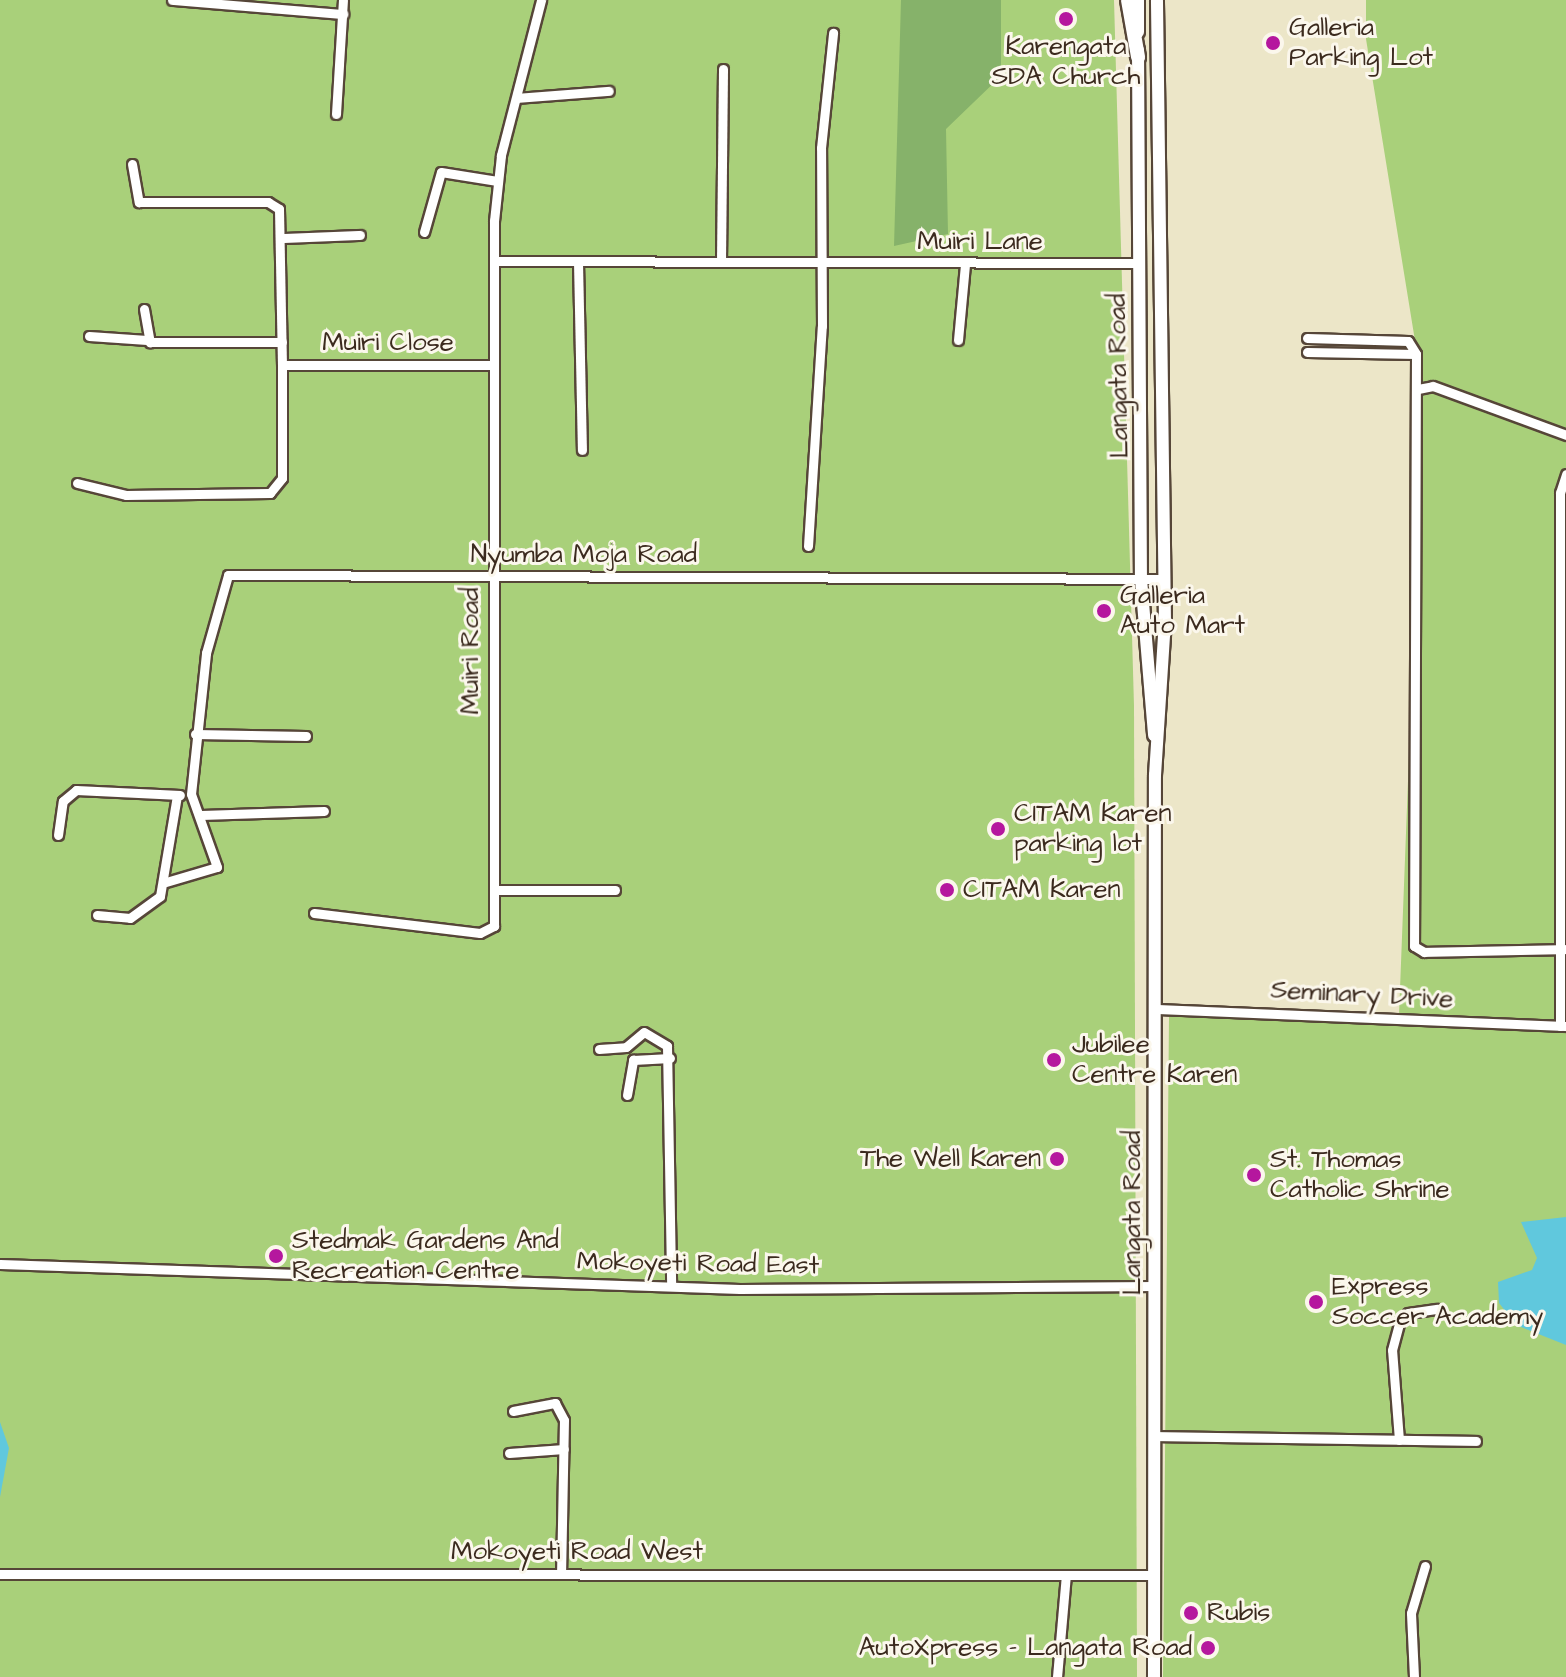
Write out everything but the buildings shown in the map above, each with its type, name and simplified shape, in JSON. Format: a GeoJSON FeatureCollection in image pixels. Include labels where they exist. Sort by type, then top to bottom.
{"type":"FeatureCollection","features":[{"type":"Feature","properties":{"kind":"main road"},"geometry":{"type":"LineString","coordinates":[[1128,0],[1138,57]]}},
{"type":"Feature","properties":{"kind":"main road","name":"Langata Road"},"geometry":{"type":"LineString","coordinates":[[1138,0],[1141,579],[1156,750]]}},
{"type":"Feature","properties":{"kind":"main road","name":"Langata Road"},"geometry":{"type":"LineString","coordinates":[[1154,1677],[1156,750],[1165,579],[1157,0]]}},
{"type":"Feature","properties":{"kind":"street"},"geometry":{"type":"LineString","coordinates":[[172,0],[343,14]]}},
{"type":"Feature","properties":{"kind":"street"},"geometry":{"type":"LineString","coordinates":[[336,114],[343,0]]}},
{"type":"Feature","properties":{"kind":"street","name":"Muiri Road"},"geometry":{"type":"LineString","coordinates":[[314,913],[480,933],[494,926],[492,576],[497,181],[541,0]]}},
{"type":"Feature","properties":{"kind":"street"},"geometry":{"type":"LineString","coordinates":[[808,546],[820,261],[821,148],[833,33]]}},
{"type":"Feature","properties":{"kind":"street"},"geometry":{"type":"LineString","coordinates":[[721,261],[723,69]]}},
{"type":"Feature","properties":{"kind":"street"},"geometry":{"type":"LineString","coordinates":[[517,98],[609,91]]}},
{"type":"Feature","properties":{"kind":"street"},"geometry":{"type":"LineString","coordinates":[[77,483],[126,495],[266,494],[280,484],[282,238],[279,209],[268,202],[139,202],[132,164]]}},
{"type":"Feature","properties":{"kind":"street"},"geometry":{"type":"LineString","coordinates":[[424,232],[441,172],[497,181]]}},
{"type":"Feature","properties":{"kind":"street"},"geometry":{"type":"LineString","coordinates":[[282,238],[360,235]]}},
{"type":"Feature","properties":{"kind":"street","name":"Muiri Lane"},"geometry":{"type":"LineString","coordinates":[[494,261],[1139,263]]}},
{"type":"Feature","properties":{"kind":"street"},"geometry":{"type":"LineString","coordinates":[[578,262],[582,450]]}},
{"type":"Feature","properties":{"kind":"street"},"geometry":{"type":"LineString","coordinates":[[958,340],[965,264]]}},
{"type":"Feature","properties":{"kind":"street"},"geometry":{"type":"LineString","coordinates":[[144,309],[147,340]]}},
{"type":"Feature","properties":{"kind":"street"},"geometry":{"type":"LineString","coordinates":[[89,336],[282,342]]}},
{"type":"Feature","properties":{"kind":"street"},"geometry":{"type":"LineString","coordinates":[[1307,338],[1408,341],[1416,354],[1418,389],[1411,431],[1413,942],[1424,952],[1563,949]]}},
{"type":"Feature","properties":{"kind":"street"},"geometry":{"type":"LineString","coordinates":[[1307,352],[1416,354]]}},
{"type":"Feature","properties":{"kind":"street","name":"Muiri Close"},"geometry":{"type":"LineString","coordinates":[[282,365],[493,365]]}},
{"type":"Feature","properties":{"kind":"street"},"geometry":{"type":"LineString","coordinates":[[1418,389],[1433,386],[1566,435]]}},
{"type":"Feature","properties":{"kind":"street"},"geometry":{"type":"LineString","coordinates":[[1563,1026],[1560,493],[1566,474]]}},
{"type":"Feature","properties":{"kind":"street","name":"Nyumba Moja Road"},"geometry":{"type":"LineString","coordinates":[[191,794],[195,734],[223,577],[1165,579]]}},
{"type":"Feature","properties":{"kind":"street"},"geometry":{"type":"LineString","coordinates":[[195,734],[306,736]]}},
{"type":"Feature","properties":{"kind":"street"},"geometry":{"type":"LineString","coordinates":[[58,835],[63,801],[76,790],[191,794],[201,815],[216,870],[166,882]]}},
{"type":"Feature","properties":{"kind":"street"},"geometry":{"type":"LineString","coordinates":[[97,915],[135,916],[160,896],[166,882],[177,795]]}},
{"type":"Feature","properties":{"kind":"street"},"geometry":{"type":"LineString","coordinates":[[201,815],[324,811]]}},
{"type":"Feature","properties":{"kind":"street"},"geometry":{"type":"LineString","coordinates":[[495,890],[615,890]]}},
{"type":"Feature","properties":{"kind":"street","name":"Seminary Drive"},"geometry":{"type":"LineString","coordinates":[[1156,1009],[1563,1026]]}},
{"type":"Feature","properties":{"kind":"street"},"geometry":{"type":"LineString","coordinates":[[599,1049],[626,1047],[648,1032],[667,1044],[670,1058],[671,1286]]}},
{"type":"Feature","properties":{"kind":"street"},"geometry":{"type":"LineString","coordinates":[[627,1095],[633,1060],[670,1058]]}},
{"type":"Feature","properties":{"kind":"street","name":"Mokoyeti Road East"},"geometry":{"type":"LineString","coordinates":[[0,1264],[671,1286],[1155,1286]]}},
{"type":"Feature","properties":{"kind":"street"},"geometry":{"type":"LineString","coordinates":[[1399,1440],[1392,1350],[1399,1323],[1408,1313],[1438,1309]]}},
{"type":"Feature","properties":{"kind":"street"},"geometry":{"type":"LineString","coordinates":[[513,1411],[558,1405],[564,1449],[561,1572]]}},
{"type":"Feature","properties":{"kind":"street"},"geometry":{"type":"LineString","coordinates":[[1155,1436],[1476,1441]]}},
{"type":"Feature","properties":{"kind":"street"},"geometry":{"type":"LineString","coordinates":[[509,1453],[564,1449]]}},
{"type":"Feature","properties":{"kind":"street"},"geometry":{"type":"LineString","coordinates":[[1414,1677],[1411,1613],[1425,1566]]}},
{"type":"Feature","properties":{"kind":"street","name":"Mokoyeti Road West"},"geometry":{"type":"LineString","coordinates":[[0,1574],[561,1572],[1155,1575]]}},
{"type":"Feature","properties":{"kind":"street"},"geometry":{"type":"LineString","coordinates":[[1057,1677],[1066,1575]]}},
{"type":"Feature","properties":{"kind":"green space"},"geometry":{"type":"Polygon","coordinates":[[[0,0],[1114,0],[1134,706],[1137,1677],[0,1677],[0,0]]]}},
{"type":"Feature","properties":{"kind":"green space"},"geometry":{"type":"Polygon","coordinates":[[[901,0],[1001,0],[1001,76],[946,129],[948,234],[894,246],[901,0]]]}},
{"type":"Feature","properties":{"kind":"green space"},"geometry":{"type":"Polygon","coordinates":[[[1366,0],[1566,0],[1566,1677],[1163,1677],[1169,1017],[1399,1015],[1423,390],[1366,39],[1366,0]]]}},
{"type":"Feature","properties":{"kind":"water"},"geometry":{"type":"Polygon","coordinates":[[[1566,1217],[1566,1345],[1516,1325],[1499,1303],[1498,1282],[1532,1270],[1537,1258],[1521,1222],[1566,1217]]]}},
{"type":"Feature","properties":{"kind":"water"},"geometry":{"type":"Polygon","coordinates":[[[0,1422],[9,1448],[0,1497],[0,1422]]]}},
{"type":"Feature","properties":{"kind":"place","name":"Karengata SDA Church"},"geometry":{"type":"Point","coordinates":[1066,19]}},
{"type":"Feature","properties":{"kind":"place","name":"Galleria Parking Lot"},"geometry":{"type":"Point","coordinates":[1273,43]}},
{"type":"Feature","properties":{"kind":"place","name":"Galleria Auto Mart"},"geometry":{"type":"Point","coordinates":[1104,611]}},
{"type":"Feature","properties":{"kind":"place","name":"CITAM Karen parking lot"},"geometry":{"type":"Point","coordinates":[998,829]}},
{"type":"Feature","properties":{"kind":"place","name":"CITAM Karen"},"geometry":{"type":"Point","coordinates":[947,890]}},
{"type":"Feature","properties":{"kind":"place","name":"Jubilee Centre Karen"},"geometry":{"type":"Point","coordinates":[1054,1060]}},
{"type":"Feature","properties":{"kind":"place","name":"The Well Karen"},"geometry":{"type":"Point","coordinates":[1057,1159]}},
{"type":"Feature","properties":{"kind":"place","name":"St. Thomas Catholic Shrine"},"geometry":{"type":"Point","coordinates":[1254,1175]}},
{"type":"Feature","properties":{"kind":"place","name":"Stedmak Gardens And Recreation Centre"},"geometry":{"type":"Point","coordinates":[276,1256]}},
{"type":"Feature","properties":{"kind":"place","name":"Express Soccer Academy"},"geometry":{"type":"Point","coordinates":[1316,1302]}},
{"type":"Feature","properties":{"kind":"place","name":"Rubis"},"geometry":{"type":"Point","coordinates":[1191,1613]}},
{"type":"Feature","properties":{"kind":"place","name":"AutoXpress - Langata Road"},"geometry":{"type":"Point","coordinates":[1208,1648]}}]}
